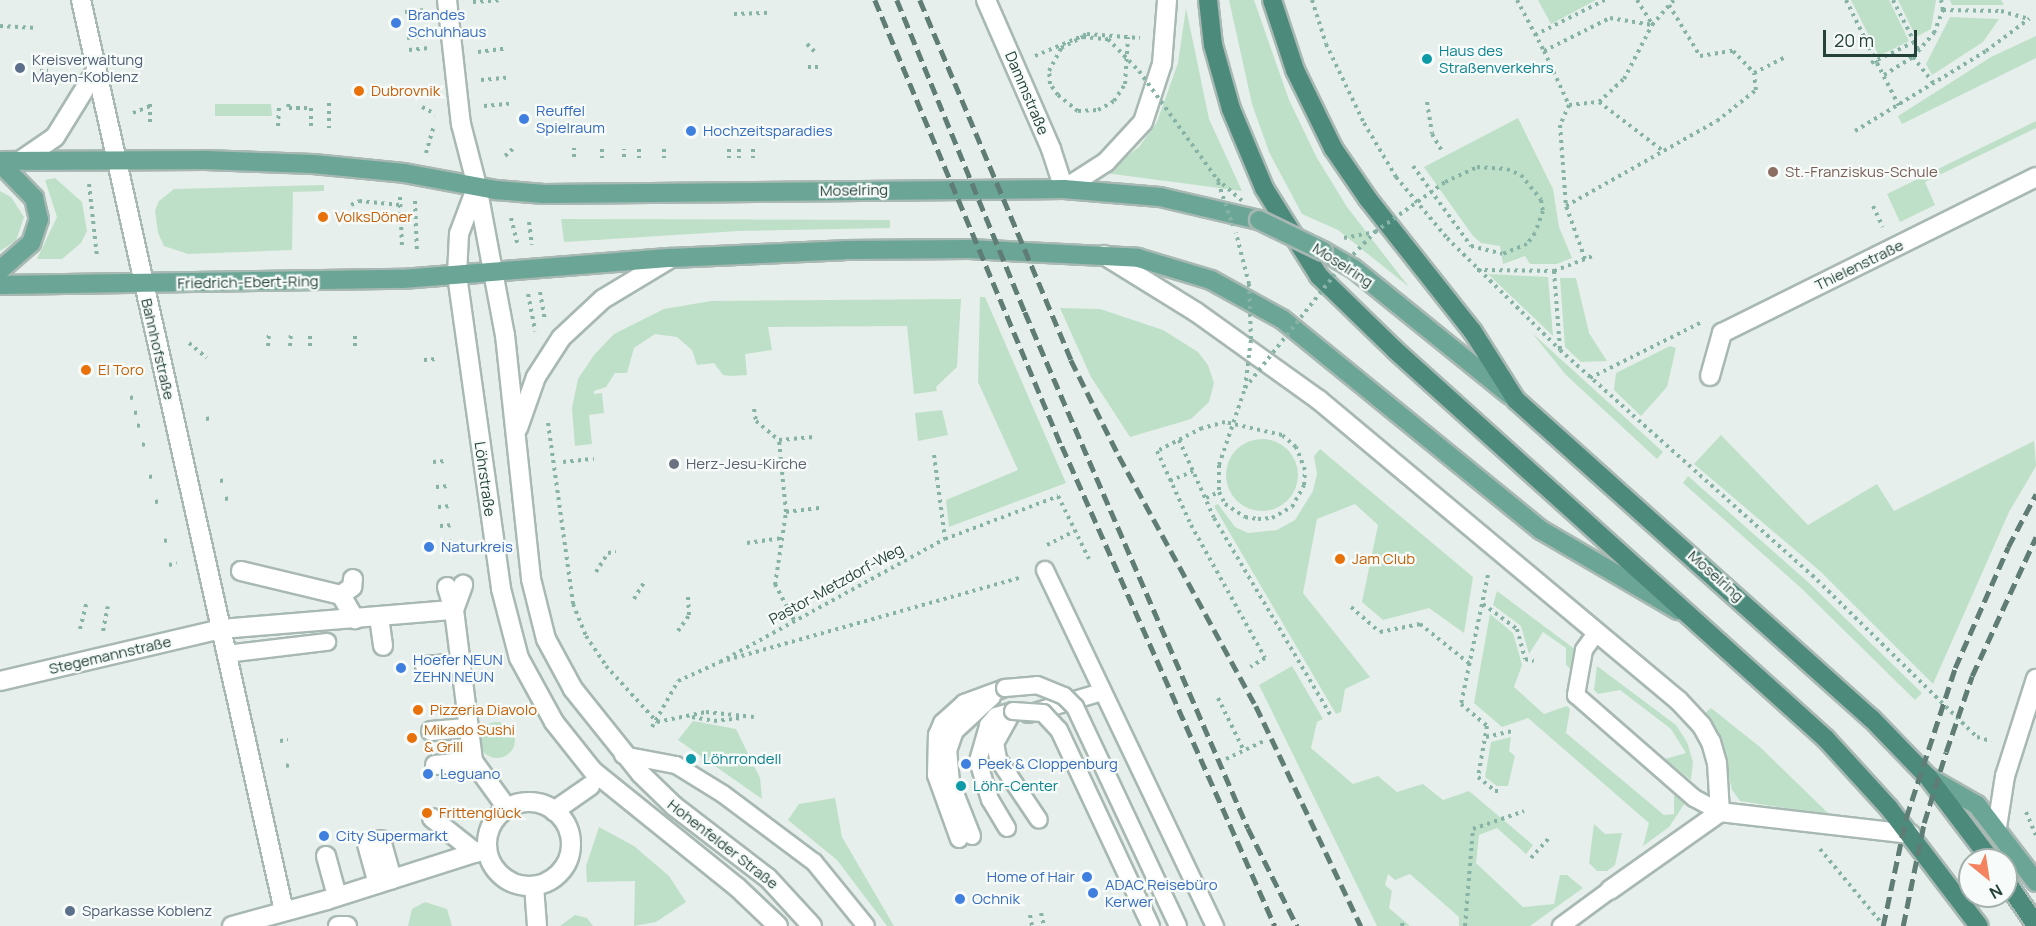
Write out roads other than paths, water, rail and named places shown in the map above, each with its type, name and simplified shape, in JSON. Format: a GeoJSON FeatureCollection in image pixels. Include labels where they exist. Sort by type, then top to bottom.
{"type":"FeatureCollection","features":[{"type":"Feature","properties":{"kind":"highway"},"geometry":{"type":"LineString","coordinates":[[1208,0],[1213,45],[1231,109],[1264,188],[1319,276],[1395,350],[1826,739],[1911,834],[1979,926]]}},
{"type":"Feature","properties":{"kind":"highway"},"geometry":{"type":"LineString","coordinates":[[1274,2],[1295,70],[1333,148],[1368,199],[1473,332],[1516,400]]}},
{"type":"Feature","properties":{"kind":"highway","name":"Moselring"},"geometry":{"type":"LineString","coordinates":[[1516,400],[1812,662],[1928,777],[1982,848]]}},
{"type":"Feature","properties":{"kind":"highway"},"geometry":{"type":"LineString","coordinates":[[2018,899],[2036,925]]}},
{"type":"Feature","properties":{"kind":"main road"},"geometry":{"type":"LineString","coordinates":[[0,162],[205,160],[344,166],[477,186]]}},
{"type":"Feature","properties":{"kind":"main road"},"geometry":{"type":"LineString","coordinates":[[0,162],[34,198],[39,219],[31,243],[0,270]]}},
{"type":"Feature","properties":{"kind":"main road","name":"Moselring"},"geometry":{"type":"LineString","coordinates":[[477,186],[544,194],[1064,189],[1160,197],[1259,220],[1353,268],[1516,400]]}},
{"type":"Feature","properties":{"kind":"main road"},"geometry":{"type":"LineString","coordinates":[[496,272],[671,258],[946,249],[1104,255],[1165,264],[1211,280],[1258,304],[1317,346],[1541,530],[1699,622]]}},
{"type":"Feature","properties":{"kind":"main road","name":"Friedrich-Ebert-Ring"},"geometry":{"type":"LineString","coordinates":[[0,285],[144,284],[496,272]]}},
{"type":"Feature","properties":{"kind":"main road"},"geometry":{"type":"LineString","coordinates":[[1928,777],[1977,805],[1997,827],[2036,882]]}},
{"type":"Feature","properties":{"kind":"street","name":"Bahnhofstraße"},"geometry":{"type":"LineString","coordinates":[[81,0],[144,284],[235,629]]}},
{"type":"Feature","properties":{"kind":"street"},"geometry":{"type":"LineString","coordinates":[[447,0],[460,113],[496,272],[517,432],[531,579],[539,622],[573,689],[623,755]]}},
{"type":"Feature","properties":{"kind":"street","name":"Dammstraße"},"geometry":{"type":"LineString","coordinates":[[986,0],[1016,66],[1064,189]]}},
{"type":"Feature","properties":{"kind":"street"},"geometry":{"type":"LineString","coordinates":[[1064,189],[1106,162],[1143,122],[1162,64],[1167,0]]}},
{"type":"Feature","properties":{"kind":"street"},"geometry":{"type":"LineString","coordinates":[[20,162],[55,137],[97,69]]}},
{"type":"Feature","properties":{"kind":"street","name":"Thielenstraße"},"geometry":{"type":"LineString","coordinates":[[1710,376],[1722,333],[2036,177]]}},
{"type":"Feature","properties":{"kind":"street","name":"Löhrstraße"},"geometry":{"type":"LineString","coordinates":[[477,186],[459,234],[457,275],[501,589],[519,658],[538,697],[573,748],[632,806]]}},
{"type":"Feature","properties":{"kind":"street"},"geometry":{"type":"LineString","coordinates":[[1104,255],[1196,312],[1319,400],[1678,700],[1702,726],[1717,763],[1720,812]]}},
{"type":"Feature","properties":{"kind":"street"},"geometry":{"type":"LineString","coordinates":[[517,432],[536,376],[561,338],[603,299],[671,258]]}},
{"type":"Feature","properties":{"kind":"street"},"geometry":{"type":"LineString","coordinates":[[241,572],[266,570],[324,582],[340,594],[355,619]]}},
{"type":"Feature","properties":{"kind":"street"},"geometry":{"type":"LineString","coordinates":[[340,594],[352,588],[353,579]]}},
{"type":"Feature","properties":{"kind":"street"},"geometry":{"type":"LineString","coordinates":[[455,586],[454,610],[473,760],[507,808]]}},
{"type":"Feature","properties":{"kind":"street"},"geometry":{"type":"LineString","coordinates":[[284,911],[226,654],[235,629],[454,610]]}},
{"type":"Feature","properties":{"kind":"street"},"geometry":{"type":"LineString","coordinates":[[379,616],[383,646]]}},
{"type":"Feature","properties":{"kind":"street","name":"Stegemannstraße"},"geometry":{"type":"LineString","coordinates":[[0,681],[235,629]]}},
{"type":"Feature","properties":{"kind":"street"},"geometry":{"type":"LineString","coordinates":[[425,666],[461,663]]}},
{"type":"Feature","properties":{"kind":"street"},"geometry":{"type":"LineString","coordinates":[[1997,827],[2005,776],[2036,679]]}},
{"type":"Feature","properties":{"kind":"street"},"geometry":{"type":"LineString","coordinates":[[430,726],[468,723]]}},
{"type":"Feature","properties":{"kind":"street","name":"Hohenfelder Straße"},"geometry":{"type":"LineString","coordinates":[[623,755],[657,790],[768,878],[812,926]]}},
{"type":"Feature","properties":{"kind":"street"},"geometry":{"type":"LineString","coordinates":[[435,765],[473,760]]}},
{"type":"Feature","properties":{"kind":"street"},"geometry":{"type":"LineString","coordinates":[[554,811],[590,786]]}},
{"type":"Feature","properties":{"kind":"street"},"geometry":{"type":"LineString","coordinates":[[432,818],[482,851],[503,878],[519,885],[534,886],[559,874],[571,850],[568,828],[554,811],[536,802],[507,808],[496,818],[482,851]]}},
{"type":"Feature","properties":{"kind":"street","name":"Hohenfelder Straße"},"geometry":{"type":"LineString","coordinates":[[632,806],[738,888],[778,926]]}},
{"type":"Feature","properties":{"kind":"street"},"geometry":{"type":"LineString","coordinates":[[1720,812],[1729,816],[1798,819],[1911,834]]}},
{"type":"Feature","properties":{"kind":"street"},"geometry":{"type":"LineString","coordinates":[[1610,890],[1720,812]]}},
{"type":"Feature","properties":{"kind":"street"},"geometry":{"type":"LineString","coordinates":[[374,842],[385,881]]}},
{"type":"Feature","properties":{"kind":"street"},"geometry":{"type":"LineString","coordinates":[[232,926],[332,898],[482,851]]}},
{"type":"Feature","properties":{"kind":"street"},"geometry":{"type":"LineString","coordinates":[[326,856],[332,898]]}},
{"type":"Feature","properties":{"kind":"street"},"geometry":{"type":"LineString","coordinates":[[534,886],[537,926]]}},
{"type":"Feature","properties":{"kind":"street"},"geometry":{"type":"LineString","coordinates":[[338,926],[347,926]]}},
{"type":"Feature","properties":{"kind":"lane"},"geometry":{"type":"LineString","coordinates":[[1045,570],[1215,926]]}},
{"type":"Feature","properties":{"kind":"lane"},"geometry":{"type":"LineString","coordinates":[[1597,632],[1584,650],[1576,695],[1694,798],[1720,812]]}},
{"type":"Feature","properties":{"kind":"lane"},"geometry":{"type":"LineString","coordinates":[[226,654],[327,642]]}},
{"type":"Feature","properties":{"kind":"lane"},"geometry":{"type":"LineString","coordinates":[[966,837],[936,775],[937,735],[942,723],[964,703],[1005,688],[1037,685],[1064,696],[1075,707],[1178,926]]}},
{"type":"Feature","properties":{"kind":"lane"},"geometry":{"type":"LineString","coordinates":[[1039,820],[998,759],[995,743],[1014,715],[1102,692]]}},
{"type":"Feature","properties":{"kind":"lane"},"geometry":{"type":"LineString","coordinates":[[1007,828],[990,800],[978,761],[988,725],[996,716],[1042,713],[1059,730],[1151,926]]}},
{"type":"Feature","properties":{"kind":"lane"},"geometry":{"type":"LineString","coordinates":[[623,755],[676,765],[723,794],[814,862],[866,926]]}},
{"type":"Feature","properties":{"kind":"lane"},"geometry":{"type":"LineString","coordinates":[[1560,926],[1610,890]]}},
{"type":"Feature","properties":{"kind":"railway"},"geometry":{"type":"LineString","coordinates":[[875,0],[1062,446],[1275,926]]}},
{"type":"Feature","properties":{"kind":"railway"},"geometry":{"type":"LineString","coordinates":[[897,0],[1025,312],[1248,828],[1297,926]]}},
{"type":"Feature","properties":{"kind":"railway"},"geometry":{"type":"LineString","coordinates":[[920,0],[1071,360],[1119,456],[1256,706],[1361,926]]}},
{"type":"Feature","properties":{"kind":"railway"},"geometry":{"type":"LineString","coordinates":[[1883,926],[1906,818],[1955,668],[2008,547],[2036,494]]}},
{"type":"Feature","properties":{"kind":"railway"},"geometry":{"type":"LineString","coordinates":[[1903,926],[1924,823],[1946,752],[1972,676],[2036,537]]}},
{"type":"Feature","properties":{"kind":"place","name":"Brandes Schuhhaus"},"geometry":{"type":"Point","coordinates":[396,23]}},
{"type":"Feature","properties":{"kind":"place","name":"Haus des Straßenverkehrs"},"geometry":{"type":"Point","coordinates":[1427,59]}},
{"type":"Feature","properties":{"kind":"place","name":"Kreisverwaltung Mayen-Koblenz"},"geometry":{"type":"Point","coordinates":[20,68]}},
{"type":"Feature","properties":{"kind":"place","name":"Dubrovnik"},"geometry":{"type":"Point","coordinates":[359,91]}},
{"type":"Feature","properties":{"kind":"place","name":"Reuffel Spielraum"},"geometry":{"type":"Point","coordinates":[524,119]}},
{"type":"Feature","properties":{"kind":"place","name":"Hochzeitsparadies"},"geometry":{"type":"Point","coordinates":[691,131]}},
{"type":"Feature","properties":{"kind":"place","name":"St.-Franziskus-Schule"},"geometry":{"type":"Point","coordinates":[1773,172]}},
{"type":"Feature","properties":{"kind":"place","name":"VolksDöner"},"geometry":{"type":"Point","coordinates":[323,217]}},
{"type":"Feature","properties":{"kind":"place","name":"El Toro"},"geometry":{"type":"Point","coordinates":[86,370]}},
{"type":"Feature","properties":{"kind":"place","name":"Herz-Jesu-Kirche"},"geometry":{"type":"Point","coordinates":[674,464]}},
{"type":"Feature","properties":{"kind":"place","name":"Naturkreis"},"geometry":{"type":"Point","coordinates":[429,547]}},
{"type":"Feature","properties":{"kind":"place","name":"Jam Club"},"geometry":{"type":"Point","coordinates":[1340,559]}},
{"type":"Feature","properties":{"kind":"place","name":"Hoefer NEUN ZEHN NEUN"},"geometry":{"type":"Point","coordinates":[401,668]}},
{"type":"Feature","properties":{"kind":"place","name":"Pizzeria Diavolo"},"geometry":{"type":"Point","coordinates":[418,710]}},
{"type":"Feature","properties":{"kind":"place","name":"Mikado Sushi & Grill"},"geometry":{"type":"Point","coordinates":[412,738]}},
{"type":"Feature","properties":{"kind":"place","name":"Löhrrondell"},"geometry":{"type":"Point","coordinates":[691,759]}},
{"type":"Feature","properties":{"kind":"place","name":"Peek & Cloppenburg"},"geometry":{"type":"Point","coordinates":[966,764]}},
{"type":"Feature","properties":{"kind":"place","name":"Leguano"},"geometry":{"type":"Point","coordinates":[428,774]}},
{"type":"Feature","properties":{"kind":"place","name":"Löhr-Center"},"geometry":{"type":"Point","coordinates":[961,786]}},
{"type":"Feature","properties":{"kind":"place","name":"Frittenglück"},"geometry":{"type":"Point","coordinates":[427,813]}},
{"type":"Feature","properties":{"kind":"place","name":"City Supermarkt"},"geometry":{"type":"Point","coordinates":[324,836]}},
{"type":"Feature","properties":{"kind":"place","name":"Home of Hair"},"geometry":{"type":"Point","coordinates":[1087,877]}},
{"type":"Feature","properties":{"kind":"place","name":"ADAC Reisebüro Kerwer"},"geometry":{"type":"Point","coordinates":[1093,893]}},
{"type":"Feature","properties":{"kind":"place","name":"Ochnik"},"geometry":{"type":"Point","coordinates":[960,899]}},
{"type":"Feature","properties":{"kind":"place","name":"Sparkasse Koblenz"},"geometry":{"type":"Point","coordinates":[70,911]}}]}
